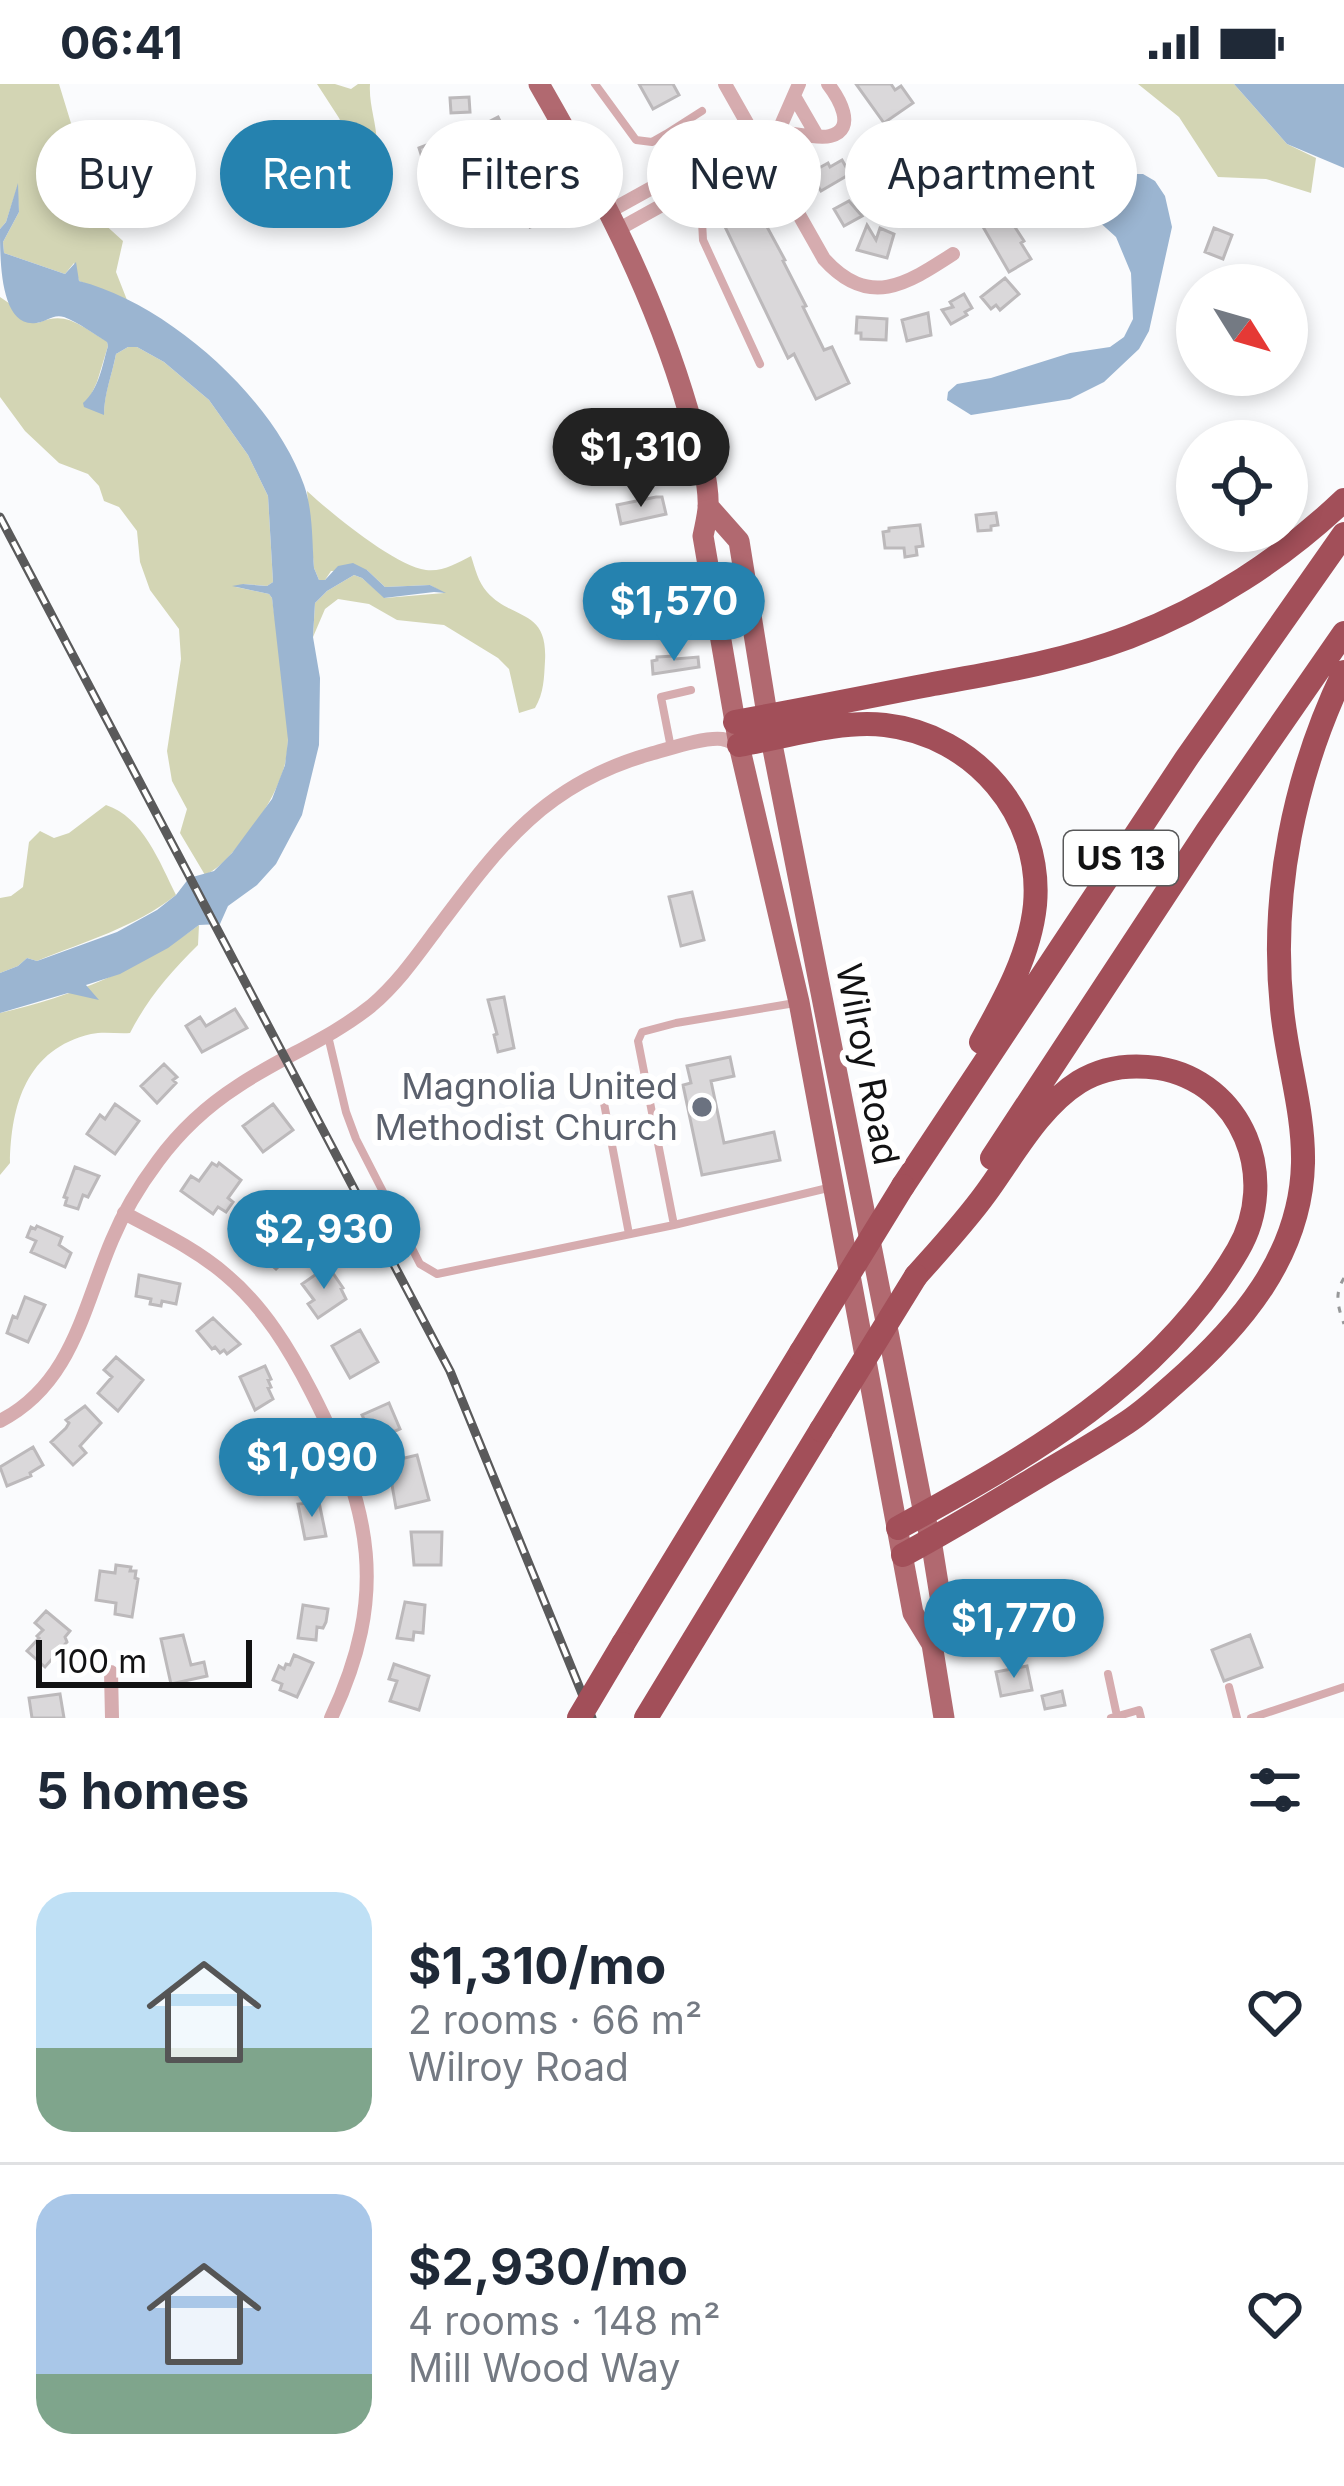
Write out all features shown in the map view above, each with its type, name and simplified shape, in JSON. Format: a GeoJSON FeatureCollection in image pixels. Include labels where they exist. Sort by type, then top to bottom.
{"type":"FeatureCollection","features":[{"type":"Feature","properties":{"kind":"highway"},"geometry":{"type":"LineString","coordinates":[[731,735],[1041,664],[1133,635],[1265,565],[1344,500]]}},
{"type":"Feature","properties":{"kind":"highway","name":"US 13"},"geometry":{"type":"LineString","coordinates":[[579,1718],[903,1186],[1174,778],[1344,534]]}},
{"type":"Feature","properties":{"kind":"highway","name":"US 13"},"geometry":{"type":"LineString","coordinates":[[648,1714],[916,1276],[1134,941],[1344,633]]}},
{"type":"Feature","properties":{"kind":"highway"},"geometry":{"type":"LineString","coordinates":[[903,1556],[1149,1406],[1244,1315],[1272,1274],[1297,1206],[1303,1164],[1281,1002],[1282,897],[1298,796],[1310,753],[1344,672]]}},
{"type":"Feature","properties":{"kind":"highway"},"geometry":{"type":"LineString","coordinates":[[769,728],[856,724],[927,735],[970,759],[992,778],[1027,837],[1035,907],[1021,963],[903,1186]]}},
{"type":"Feature","properties":{"kind":"highway"},"geometry":{"type":"LineString","coordinates":[[898,1528],[1081,1419],[1124,1385],[1185,1324],[1249,1227],[1256,1184],[1250,1142],[1224,1102],[1187,1076],[1144,1066],[1104,1070],[1056,1102],[916,1276]]}},
{"type":"Feature","properties":{"kind":"main road","name":"Wilroy Road"},"geometry":{"type":"LineString","coordinates":[[538,84],[558,120]]}},
{"type":"Feature","properties":{"kind":"main road","name":"Wilroy Road"},"geometry":{"type":"LineString","coordinates":[[618,228],[692,424],[709,506],[703,536],[731,735],[799,1002],[914,1613],[932,1644]]}},
{"type":"Feature","properties":{"kind":"main road","name":"Wilroy Road"},"geometry":{"type":"LineString","coordinates":[[709,506],[739,542],[769,728],[932,1540],[940,1601],[932,1644],[944,1718]]}},
{"type":"Feature","properties":{"kind":"street"},"geometry":{"type":"LineString","coordinates":[[725,84],[745,120]]}},
{"type":"Feature","properties":{"kind":"street"},"geometry":{"type":"LineString","coordinates":[[821,135],[836,134],[845,118],[828,84]]}},
{"type":"Feature","properties":{"kind":"street"},"geometry":{"type":"LineString","coordinates":[[796,90],[810,120]]}},
{"type":"Feature","properties":{"kind":"street"},"geometry":{"type":"LineString","coordinates":[[783,120],[796,90]]}},
{"type":"Feature","properties":{"kind":"street"},"geometry":{"type":"LineString","coordinates":[[806,228],[834,271],[850,281],[880,288],[912,281],[953,254]]}},
{"type":"Feature","properties":{"kind":"street"},"geometry":{"type":"LineString","coordinates":[[0,1421],[29,1402],[64,1361],[124,1213],[169,1147],[202,1113],[241,1084],[356,1018],[402,976],[495,852],[539,809],[617,765],[731,735]]}},
{"type":"Feature","properties":{"kind":"street"},"geometry":{"type":"LineString","coordinates":[[124,1213],[207,1259],[250,1299],[296,1362],[334,1437],[359,1507],[367,1566],[360,1637],[331,1718]]}},
{"type":"Feature","properties":{"kind":"street"},"geometry":{"type":"LineString","coordinates":[[110,1672],[112,1718]]}},
{"type":"Feature","properties":{"kind":"lane"},"geometry":{"type":"LineString","coordinates":[[595,84],[636,140],[647,141]]}},
{"type":"Feature","properties":{"kind":"lane"},"geometry":{"type":"LineString","coordinates":[[688,120],[702,111]]}},
{"type":"Feature","properties":{"kind":"lane"},"geometry":{"type":"LineString","coordinates":[[702,228],[703,240],[760,364]]}},
{"type":"Feature","properties":{"kind":"lane"},"geometry":{"type":"LineString","coordinates":[[670,748],[662,697],[691,689]]}},
{"type":"Feature","properties":{"kind":"lane"},"geometry":{"type":"LineString","coordinates":[[674,1225],[638,1041],[642,1032],[799,1002]]}},
{"type":"Feature","properties":{"kind":"lane"},"geometry":{"type":"LineString","coordinates":[[328,1036],[356,1139],[420,1264],[428,1270],[447,1274],[833,1186]]}},
{"type":"Feature","properties":{"kind":"lane"},"geometry":{"type":"LineString","coordinates":[[629,1234],[603,1099],[608,1093],[648,1085]]}},
{"type":"Feature","properties":{"kind":"lane"},"geometry":{"type":"LineString","coordinates":[[1108,1674],[1114,1717],[1139,1710],[1141,1718]]}},
{"type":"Feature","properties":{"kind":"lane"},"geometry":{"type":"LineString","coordinates":[[1229,1687],[1238,1718]]}},
{"type":"Feature","properties":{"kind":"lane"},"geometry":{"type":"LineString","coordinates":[[1251,1718],[1344,1687]]}},
{"type":"Feature","properties":{"kind":"path"},"geometry":{"type":"LineString","coordinates":[[1344,1278],[1337,1293],[1344,1324]]}},
{"type":"Feature","properties":{"kind":"green space"},"geometry":{"type":"Polygon","coordinates":[[[0,84],[59,84],[70,120],[36,120],[36,228],[109,228],[123,241],[116,272],[127,300],[79,281],[74,263],[65,274],[4,253],[3,242],[19,212],[17,188],[0,229],[0,84]]]}},
{"type":"Feature","properties":{"kind":"green space"},"geometry":{"type":"Polygon","coordinates":[[[317,84],[351,89],[370,84],[374,120],[339,118],[317,84]]]}},
{"type":"Feature","properties":{"kind":"green space"},"geometry":{"type":"Polygon","coordinates":[[[1138,84],[1234,84],[1287,144],[1316,158],[1311,193],[1266,179],[1218,177],[1179,117],[1138,84]]]}},
{"type":"Feature","properties":{"kind":"green space"},"geometry":{"type":"Polygon","coordinates":[[[0,297],[38,323],[66,319],[107,341],[90,397],[104,414],[116,354],[137,347],[164,362],[209,400],[248,455],[268,496],[273,582],[236,587],[272,598],[288,747],[274,793],[257,821],[227,859],[205,875],[180,833],[187,809],[172,781],[167,751],[181,659],[179,629],[150,590],[140,562],[137,531],[119,507],[104,501],[88,474],[59,463],[25,431],[0,397],[0,297]]]}},
{"type":"Feature","properties":{"kind":"green space"},"geometry":{"type":"Polygon","coordinates":[[[307,491],[364,537],[413,566],[438,570],[471,556],[487,592],[541,632],[544,673],[535,708],[519,713],[509,669],[444,625],[397,620],[369,604],[338,599],[325,609],[313,637],[315,603],[354,575],[385,598],[444,593],[430,585],[385,587],[367,570],[331,571],[319,580],[307,491]]]}},
{"type":"Feature","properties":{"kind":"green space"},"geometry":{"type":"Polygon","coordinates":[[[106,805],[140,830],[176,895],[109,933],[37,961],[27,958],[0,973],[0,898],[23,887],[29,842],[40,831],[54,838],[69,833],[106,805]]]}},
{"type":"Feature","properties":{"kind":"green space"},"geometry":{"type":"Polygon","coordinates":[[[199,925],[198,945],[160,986],[130,1033],[96,1033],[69,1041],[38,1066],[19,1100],[10,1163],[0,1175],[0,1013],[104,980],[199,925]]]}},
{"type":"Feature","properties":{"kind":"water"},"geometry":{"type":"Polygon","coordinates":[[[1234,84],[1344,84],[1344,168],[1287,144],[1234,84]]]}},
{"type":"Feature","properties":{"kind":"water"},"geometry":{"type":"Polygon","coordinates":[[[1137,174],[1143,174],[1165,196],[1172,227],[1149,331],[1139,349],[1104,382],[1070,399],[971,415],[947,400],[957,384],[1110,347],[1124,337],[1133,319],[1131,273],[1116,237],[1106,228],[1137,228],[1137,174]]]}},
{"type":"Feature","properties":{"kind":"water"},"geometry":{"type":"Polygon","coordinates":[[[18,183],[19,212],[3,242],[4,253],[65,274],[76,262],[79,281],[148,310],[182,333],[214,359],[269,420],[304,485],[319,580],[338,566],[353,563],[385,587],[430,585],[446,593],[384,598],[354,575],[315,603],[319,745],[302,815],[276,864],[228,906],[220,924],[199,925],[120,974],[86,985],[99,1000],[68,993],[0,1013],[0,973],[27,958],[37,961],[117,932],[157,910],[189,878],[214,871],[272,799],[285,765],[288,740],[272,598],[232,586],[273,582],[268,496],[248,455],[209,400],[164,362],[137,347],[116,354],[104,415],[84,407],[99,377],[107,342],[64,317],[24,322],[15,315],[4,290],[0,229],[18,183]]]}},
{"type":"Feature","properties":{"kind":"building"},"geometry":{"type":"Polygon","coordinates":[[[639,84],[673,84],[679,95],[653,109],[639,84]]]}},
{"type":"Feature","properties":{"kind":"building"},"geometry":{"type":"Polygon","coordinates":[[[856,84],[891,84],[895,90],[901,86],[913,103],[882,120],[856,84]]]}},
{"type":"Feature","properties":{"kind":"building"},"geometry":{"type":"Polygon","coordinates":[[[469,97],[470,112],[451,113],[450,98],[469,97]]]}},
{"type":"Feature","properties":{"kind":"building"},"geometry":{"type":"Polygon","coordinates":[[[842,160],[845,177],[821,191],[821,167],[828,163],[830,167],[842,160]]]}},
{"type":"Feature","properties":{"kind":"building"},"geometry":{"type":"Polygon","coordinates":[[[845,203],[845,225],[844,226],[834,209],[845,203]]]}},
{"type":"Feature","properties":{"kind":"building"},"geometry":{"type":"Polygon","coordinates":[[[726,228],[768,228],[824,350],[832,347],[849,383],[816,399],[794,354],[788,358],[726,228]]]}},
{"type":"Feature","properties":{"kind":"building"},"geometry":{"type":"Polygon","coordinates":[[[866,228],[876,240],[880,228],[894,234],[887,258],[857,250],[866,228]]]}},
{"type":"Feature","properties":{"kind":"building"},"geometry":{"type":"Polygon","coordinates":[[[984,228],[1016,228],[1024,241],[1031,259],[1009,272],[984,228]]]}},
{"type":"Feature","properties":{"kind":"building"},"geometry":{"type":"Polygon","coordinates":[[[1214,228],[1232,235],[1223,259],[1205,252],[1214,228]]]}},
{"type":"Feature","properties":{"kind":"building"},"geometry":{"type":"Polygon","coordinates":[[[1005,278],[1019,294],[1000,310],[996,305],[991,309],[981,297],[1005,278]]]}},
{"type":"Feature","properties":{"kind":"building"},"geometry":{"type":"Polygon","coordinates":[[[964,294],[972,308],[951,324],[942,310],[953,307],[950,302],[964,294]]]}},
{"type":"Feature","properties":{"kind":"building"},"geometry":{"type":"Polygon","coordinates":[[[928,313],[931,335],[907,341],[902,320],[928,313]]]}},
{"type":"Feature","properties":{"kind":"building"},"geometry":{"type":"Polygon","coordinates":[[[857,317],[887,319],[886,340],[861,339],[861,333],[856,333],[857,317]]]}},
{"type":"Feature","properties":{"kind":"building"},"geometry":{"type":"Polygon","coordinates":[[[662,497],[666,514],[621,524],[617,505],[662,497]]]}},
{"type":"Feature","properties":{"kind":"building"},"geometry":{"type":"Polygon","coordinates":[[[996,513],[998,525],[978,531],[976,515],[996,513]]]}},
{"type":"Feature","properties":{"kind":"building"},"geometry":{"type":"Polygon","coordinates":[[[920,525],[923,546],[916,547],[917,555],[905,557],[904,548],[885,548],[883,532],[889,528],[920,525]]]}},
{"type":"Feature","properties":{"kind":"building"},"geometry":{"type":"Polygon","coordinates":[[[698,657],[699,667],[653,674],[652,661],[698,657]]]}},
{"type":"Feature","properties":{"kind":"building"},"geometry":{"type":"Polygon","coordinates":[[[692,892],[704,940],[681,946],[669,897],[692,892]]]}},
{"type":"Feature","properties":{"kind":"building"},"geometry":{"type":"Polygon","coordinates":[[[504,997],[514,1048],[498,1052],[488,1000],[504,997]]]}},
{"type":"Feature","properties":{"kind":"building"},"geometry":{"type":"Polygon","coordinates":[[[235,1009],[247,1028],[202,1052],[186,1026],[200,1017],[206,1026],[235,1009]]]}},
{"type":"Feature","properties":{"kind":"building","name":"Magnolia United Methodist Church"},"geometry":{"type":"Polygon","coordinates":[[[730,1057],[734,1076],[711,1081],[724,1143],[774,1132],[780,1160],[702,1175],[683,1085],[691,1083],[687,1066],[730,1057]]]}},
{"type":"Feature","properties":{"kind":"building"},"geometry":{"type":"Polygon","coordinates":[[[164,1064],[177,1077],[176,1083],[157,1103],[141,1086],[164,1064]]]}},
{"type":"Feature","properties":{"kind":"building"},"geometry":{"type":"Polygon","coordinates":[[[115,1104],[139,1121],[115,1154],[87,1134],[115,1104]]]}},
{"type":"Feature","properties":{"kind":"building"},"geometry":{"type":"Polygon","coordinates":[[[273,1104],[293,1130],[263,1152],[243,1126],[273,1104]]]}},
{"type":"Feature","properties":{"kind":"building"},"geometry":{"type":"Polygon","coordinates":[[[212,1163],[241,1180],[228,1198],[233,1202],[226,1212],[218,1207],[213,1214],[181,1191],[191,1176],[199,1181],[212,1163]]]}},
{"type":"Feature","properties":{"kind":"building"},"geometry":{"type":"Polygon","coordinates":[[[75,1167],[99,1176],[78,1209],[65,1205],[64,1197],[75,1167]]]}},
{"type":"Feature","properties":{"kind":"building"},"geometry":{"type":"Polygon","coordinates":[[[31,1227],[62,1237],[59,1245],[71,1253],[65,1267],[31,1252],[36,1241],[27,1237],[31,1227]]]}},
{"type":"Feature","properties":{"kind":"building"},"geometry":{"type":"Polygon","coordinates":[[[265,1229],[290,1255],[276,1269],[249,1246],[265,1229]]]}},
{"type":"Feature","properties":{"kind":"building"},"geometry":{"type":"Polygon","coordinates":[[[328,1266],[346,1299],[318,1318],[308,1304],[314,1300],[302,1284],[328,1266]]]}},
{"type":"Feature","properties":{"kind":"building"},"geometry":{"type":"Polygon","coordinates":[[[139,1275],[180,1284],[176,1304],[150,1304],[151,1299],[136,1296],[139,1275]]]}},
{"type":"Feature","properties":{"kind":"building"},"geometry":{"type":"Polygon","coordinates":[[[25,1297],[45,1305],[28,1342],[7,1333],[25,1297]]]}},
{"type":"Feature","properties":{"kind":"building"},"geometry":{"type":"Polygon","coordinates":[[[213,1318],[240,1344],[227,1354],[212,1349],[197,1331],[213,1318]]]}},
{"type":"Feature","properties":{"kind":"building"},"geometry":{"type":"Polygon","coordinates":[[[360,1330],[378,1362],[350,1378],[332,1346],[360,1330]]]}},
{"type":"Feature","properties":{"kind":"building"},"geometry":{"type":"Polygon","coordinates":[[[116,1357],[143,1380],[118,1411],[98,1393],[112,1377],[104,1370],[116,1357]]]}},
{"type":"Feature","properties":{"kind":"building"},"geometry":{"type":"Polygon","coordinates":[[[265,1366],[273,1399],[255,1410],[240,1377],[265,1366]]]}},
{"type":"Feature","properties":{"kind":"building"},"geometry":{"type":"Polygon","coordinates":[[[389,1403],[400,1429],[379,1438],[362,1415],[389,1403]]]}},
{"type":"Feature","properties":{"kind":"building"},"geometry":{"type":"Polygon","coordinates":[[[85,1406],[101,1423],[80,1446],[86,1453],[73,1465],[51,1442],[66,1428],[66,1420],[85,1406]]]}},
{"type":"Feature","properties":{"kind":"building"},"geometry":{"type":"Polygon","coordinates":[[[33,1447],[43,1465],[7,1486],[0,1467],[33,1447]]]}},
{"type":"Feature","properties":{"kind":"building"},"geometry":{"type":"Polygon","coordinates":[[[295,1449],[306,1483],[284,1492],[275,1456],[295,1449]]]}},
{"type":"Feature","properties":{"kind":"building"},"geometry":{"type":"Polygon","coordinates":[[[417,1455],[429,1500],[396,1508],[388,1462],[417,1455]]]}},
{"type":"Feature","properties":{"kind":"building"},"geometry":{"type":"Polygon","coordinates":[[[319,1502],[326,1536],[305,1539],[298,1504],[319,1502]]]}},
{"type":"Feature","properties":{"kind":"building"},"geometry":{"type":"Polygon","coordinates":[[[411,1532],[442,1532],[441,1565],[414,1565],[411,1532]]]}},
{"type":"Feature","properties":{"kind":"building"},"geometry":{"type":"Polygon","coordinates":[[[116,1565],[136,1571],[132,1617],[115,1614],[116,1603],[96,1600],[100,1571],[115,1573],[116,1565]]]}},
{"type":"Feature","properties":{"kind":"building"},"geometry":{"type":"Polygon","coordinates":[[[405,1602],[425,1605],[423,1633],[414,1632],[413,1640],[397,1638],[405,1602]]]}},
{"type":"Feature","properties":{"kind":"building"},"geometry":{"type":"Polygon","coordinates":[[[303,1605],[328,1609],[323,1628],[317,1627],[316,1640],[298,1638],[303,1605]]]}},
{"type":"Feature","properties":{"kind":"building"},"geometry":{"type":"Polygon","coordinates":[[[46,1611],[70,1631],[67,1642],[45,1667],[27,1651],[43,1630],[35,1623],[46,1611]]]}},
{"type":"Feature","properties":{"kind":"building"},"geometry":{"type":"Polygon","coordinates":[[[183,1635],[191,1665],[204,1662],[207,1676],[171,1684],[161,1639],[183,1635]]]}},
{"type":"Feature","properties":{"kind":"building"},"geometry":{"type":"Polygon","coordinates":[[[1250,1635],[1262,1667],[1224,1681],[1212,1650],[1250,1635]]]}},
{"type":"Feature","properties":{"kind":"building"},"geometry":{"type":"Polygon","coordinates":[[[294,1655],[313,1663],[297,1697],[280,1690],[282,1684],[273,1680],[279,1666],[290,1665],[294,1655]]]}},
{"type":"Feature","properties":{"kind":"building"},"geometry":{"type":"Polygon","coordinates":[[[394,1664],[429,1676],[419,1710],[390,1701],[397,1681],[389,1679],[394,1664]]]}},
{"type":"Feature","properties":{"kind":"building"},"geometry":{"type":"Polygon","coordinates":[[[1027,1666],[1032,1690],[1001,1696],[996,1672],[1027,1666]]]}},
{"type":"Feature","properties":{"kind":"building"},"geometry":{"type":"Polygon","coordinates":[[[1062,1691],[1065,1705],[1045,1709],[1042,1696],[1062,1691]]]}},
{"type":"Feature","properties":{"kind":"building"},"geometry":{"type":"Polygon","coordinates":[[[60,1694],[64,1718],[32,1718],[29,1698],[60,1694]]]}},
{"type":"Feature","properties":{"kind":"railway"},"geometry":{"type":"LineString","coordinates":[[0,517],[450,1371],[592,1718]]}},
{"type":"Feature","properties":{"kind":"place","name":"Magnolia United Methodist Church"},"geometry":{"type":"Point","coordinates":[702,1107]}}]}
